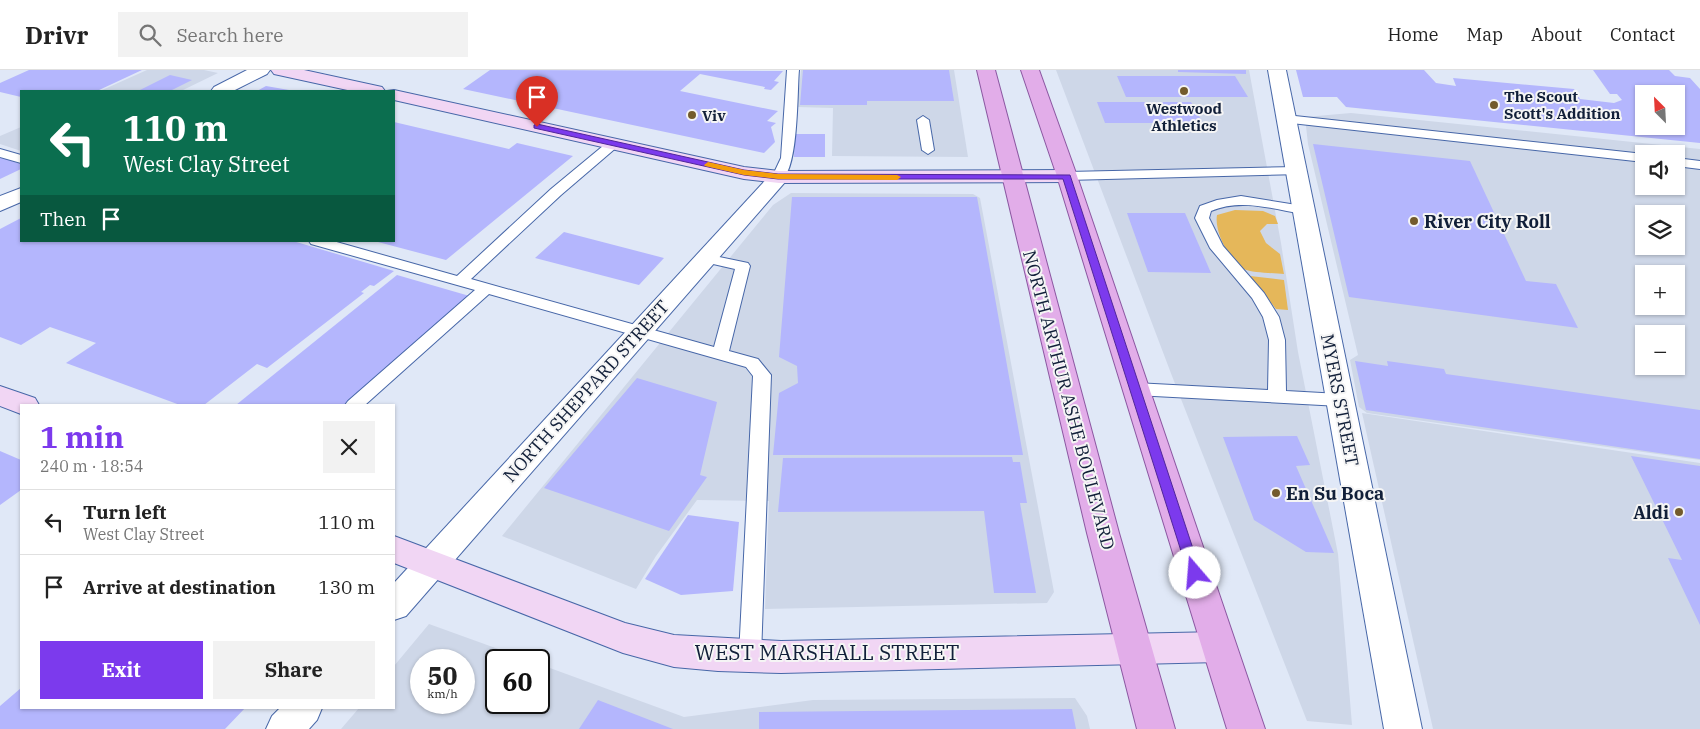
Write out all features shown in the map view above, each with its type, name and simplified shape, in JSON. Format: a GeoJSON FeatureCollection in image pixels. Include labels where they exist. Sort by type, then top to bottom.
{"type":"FeatureCollection","features":[{"type":"Feature","properties":{"kind":"main road","name":"NORTH ARTHUR ASHE BOULEVARD"},"geometry":{"type":"LineString","coordinates":[[986,70],[1103,533],[1156,729]]}},
{"type":"Feature","properties":{"kind":"main road"},"geometry":{"type":"LineString","coordinates":[[1030,70],[1067,176],[1246,729]]}},
{"type":"Feature","properties":{"kind":"street"},"geometry":{"type":"LineString","coordinates":[[222,90],[261,70]]}},
{"type":"Feature","properties":{"kind":"street"},"geometry":{"type":"LineString","coordinates":[[280,70],[371,90]]}},
{"type":"Feature","properties":{"kind":"street","name":"MYERS STREET"},"geometry":{"type":"LineString","coordinates":[[1276,70],[1403,729]]}},
{"type":"Feature","properties":{"kind":"street"},"geometry":{"type":"LineString","coordinates":[[395,95],[744,173],[778,177],[1067,176]]}},
{"type":"Feature","properties":{"kind":"street","name":"NORTH SHEPPARD STREET"},"geometry":{"type":"LineString","coordinates":[[395,605],[778,177]]}},
{"type":"Feature","properties":{"kind":"street"},"geometry":{"type":"LineString","coordinates":[[0,206],[20,195]]}},
{"type":"Feature","properties":{"kind":"street"},"geometry":{"type":"LineString","coordinates":[[0,395],[22,404]]}},
{"type":"Feature","properties":{"kind":"street","name":"WEST MARSHALL STREET"},"geometry":{"type":"LineString","coordinates":[[395,549],[623,638],[674,651],[750,656],[1218,647]]}},
{"type":"Feature","properties":{"kind":"street"},"geometry":{"type":"LineString","coordinates":[[284,729],[303,709]]}},
{"type":"Feature","properties":{"kind":"lane"},"geometry":{"type":"LineString","coordinates":[[778,177],[788,158],[793,70]]}},
{"type":"Feature","properties":{"kind":"lane"},"geometry":{"type":"LineString","coordinates":[[1286,119],[1635,157]]}},
{"type":"Feature","properties":{"kind":"lane"},"geometry":{"type":"LineString","coordinates":[[923,120],[928,150]]}},
{"type":"Feature","properties":{"kind":"lane"},"geometry":{"type":"LineString","coordinates":[[460,281],[556,192],[613,144]]}},
{"type":"Feature","properties":{"kind":"lane"},"geometry":{"type":"LineString","coordinates":[[0,153],[20,159]]}},
{"type":"Feature","properties":{"kind":"lane"},"geometry":{"type":"LineString","coordinates":[[1685,163],[1700,164]]}},
{"type":"Feature","properties":{"kind":"lane"},"geometry":{"type":"LineString","coordinates":[[1067,176],[1296,171]]}},
{"type":"Feature","properties":{"kind":"lane"},"geometry":{"type":"LineString","coordinates":[[1277,397],[1277,340],[1271,316],[1259,296],[1217,248],[1202,218],[1205,209],[1224,202],[1250,201],[1303,210]]}},
{"type":"Feature","properties":{"kind":"lane"},"geometry":{"type":"LineString","coordinates":[[320,242],[640,330],[752,363],[762,375],[750,656]]}},
{"type":"Feature","properties":{"kind":"lane"},"geometry":{"type":"LineString","coordinates":[[705,258],[743,266],[720,354]]}},
{"type":"Feature","properties":{"kind":"lane"},"geometry":{"type":"LineString","coordinates":[[355,404],[487,288]]}},
{"type":"Feature","properties":{"kind":"lane"},"geometry":{"type":"LineString","coordinates":[[1135,389],[1340,400]]}},
{"type":"Feature","properties":{"kind":"shaded area"},"geometry":{"type":"Polygon","coordinates":[[[147,70],[204,70],[218,73],[183,90],[102,90],[147,70]]]}},
{"type":"Feature","properties":{"kind":"shaded area"},"geometry":{"type":"Polygon","coordinates":[[[801,70],[954,70],[968,157],[832,156],[833,108],[797,107],[801,70]]]}},
{"type":"Feature","properties":{"kind":"shaded area"},"geometry":{"type":"Polygon","coordinates":[[[1056,70],[1249,70],[1281,243],[1298,352],[1338,554],[1352,725],[1307,721],[1172,376],[1056,70]]]}},
{"type":"Feature","properties":{"kind":"shaded area"},"geometry":{"type":"Polygon","coordinates":[[[1351,113],[1661,145],[1635,145],[1635,195],[1685,195],[1685,147],[1700,149],[1700,460],[1367,413],[1359,407],[1350,360],[1358,355],[1308,144],[1305,117],[1351,113]]]}},
{"type":"Feature","properties":{"kind":"shaded area"},"geometry":{"type":"Polygon","coordinates":[[[20,127],[20,151],[0,144],[0,136],[20,127]]]}},
{"type":"Feature","properties":{"kind":"shaded area"},"geometry":{"type":"Polygon","coordinates":[[[791,193],[973,194],[980,198],[1054,592],[1047,603],[765,609],[769,501],[697,500],[656,556],[636,589],[502,536],[773,205],[791,193]]]}},
{"type":"Feature","properties":{"kind":"shaded area"},"geometry":{"type":"Polygon","coordinates":[[[1235,210],[1263,211],[1275,216],[1278,224],[1267,224],[1260,231],[1266,243],[1280,254],[1284,274],[1244,269],[1228,253],[1220,237],[1217,215],[1235,210]]]}},
{"type":"Feature","properties":{"kind":"shaded area"},"geometry":{"type":"Polygon","coordinates":[[[1250,276],[1284,280],[1288,310],[1276,309],[1250,276]]]}},
{"type":"Feature","properties":{"kind":"shaded area"},"geometry":{"type":"Polygon","coordinates":[[[1362,413],[1700,463],[1700,729],[1433,729],[1362,413]]]}},
{"type":"Feature","properties":{"kind":"shaded area"},"geometry":{"type":"Polygon","coordinates":[[[429,624],[498,649],[485,649],[485,714],[550,714],[550,668],[684,717],[813,700],[1075,698],[1087,716],[1090,729],[341,729],[358,709],[395,709],[395,665],[429,624]]]}},
{"type":"Feature","properties":{"kind":"building"},"geometry":{"type":"Polygon","coordinates":[[[29,70],[142,70],[99,90],[20,90],[20,97],[0,92],[0,83],[29,70]]]}},
{"type":"Feature","properties":{"kind":"building"},"geometry":{"type":"Polygon","coordinates":[[[490,70],[783,71],[774,81],[779,82],[771,90],[764,89],[765,87],[700,74],[680,91],[778,111],[767,121],[776,123],[771,127],[775,142],[764,153],[463,89],[490,70]]]}},
{"type":"Feature","properties":{"kind":"building"},"geometry":{"type":"Polygon","coordinates":[[[803,70],[949,70],[954,101],[867,101],[867,105],[800,105],[803,70]]]}},
{"type":"Feature","properties":{"kind":"building"},"geometry":{"type":"Polygon","coordinates":[[[1178,70],[1246,70],[1246,74],[1178,72],[1178,70]]]}},
{"type":"Feature","properties":{"kind":"building","name":"The Scout Scott's Addition"},"geometry":{"type":"Polygon","coordinates":[[[1296,70],[1424,70],[1436,83],[1456,86],[1453,78],[1574,89],[1580,99],[1614,103],[1622,100],[1617,94],[1610,94],[1593,70],[1669,70],[1675,76],[1690,78],[1700,89],[1700,143],[1346,107],[1337,97],[1303,97],[1296,70]]]}},
{"type":"Feature","properties":{"kind":"building"},"geometry":{"type":"Polygon","coordinates":[[[170,75],[192,80],[172,90],[140,90],[170,75]]]}},
{"type":"Feature","properties":{"kind":"building","name":"Westwood Athletics"},"geometry":{"type":"Polygon","coordinates":[[[1117,76],[1235,76],[1248,97],[1126,97],[1117,76]]]}},
{"type":"Feature","properties":{"kind":"building"},"geometry":{"type":"Polygon","coordinates":[[[266,86],[289,90],[259,90],[266,86]]]}},
{"type":"Feature","properties":{"kind":"building"},"geometry":{"type":"Polygon","coordinates":[[[1097,102],[1191,102],[1203,123],[1105,123],[1097,102]]]}},
{"type":"Feature","properties":{"kind":"building"},"geometry":{"type":"Polygon","coordinates":[[[395,122],[509,149],[517,143],[573,156],[446,260],[378,242],[395,242],[395,122]]]}},
{"type":"Feature","properties":{"kind":"building"},"geometry":{"type":"Polygon","coordinates":[[[795,134],[825,134],[825,157],[794,157],[795,134]]]}},
{"type":"Feature","properties":{"kind":"building","name":"River City Roll"},"geometry":{"type":"Polygon","coordinates":[[[1313,144],[1470,161],[1526,281],[1556,284],[1578,328],[1349,297],[1313,144]]]}},
{"type":"Feature","properties":{"kind":"building"},"geometry":{"type":"Polygon","coordinates":[[[0,157],[20,164],[20,169],[0,179],[0,157]]]}},
{"type":"Feature","properties":{"kind":"building"},"geometry":{"type":"Polygon","coordinates":[[[792,197],[977,197],[1023,455],[773,455],[779,393],[798,383],[797,366],[779,357],[792,197]]]}},
{"type":"Feature","properties":{"kind":"building"},"geometry":{"type":"Polygon","coordinates":[[[1127,213],[1185,213],[1211,273],[1148,272],[1127,213]]]}},
{"type":"Feature","properties":{"kind":"building"},"geometry":{"type":"Polygon","coordinates":[[[20,219],[20,242],[296,242],[394,271],[374,286],[370,285],[361,292],[364,293],[267,368],[257,364],[205,404],[177,404],[66,363],[96,343],[50,327],[21,345],[0,337],[0,229],[20,219]]]}},
{"type":"Feature","properties":{"kind":"building"},"geometry":{"type":"Polygon","coordinates":[[[564,232],[664,258],[639,285],[535,258],[564,232]]]}},
{"type":"Feature","properties":{"kind":"building"},"geometry":{"type":"Polygon","coordinates":[[[397,275],[473,297],[351,404],[237,404],[397,275]]]}},
{"type":"Feature","properties":{"kind":"building"},"geometry":{"type":"Polygon","coordinates":[[[1355,361],[1388,366],[1387,361],[1444,369],[1446,374],[1700,410],[1700,459],[1366,410],[1355,361]]]}},
{"type":"Feature","properties":{"kind":"building"},"geometry":{"type":"Polygon","coordinates":[[[637,378],[717,402],[700,475],[707,477],[669,531],[544,488],[637,378]]]}},
{"type":"Feature","properties":{"kind":"building","name":"En Su Boca"},"geometry":{"type":"Polygon","coordinates":[[[1297,436],[1310,465],[1296,466],[1334,553],[1306,552],[1254,520],[1223,437],[1297,436]]]}},
{"type":"Feature","properties":{"kind":"building"},"geometry":{"type":"Polygon","coordinates":[[[0,451],[20,460],[20,491],[0,505],[0,451]]]}},
{"type":"Feature","properties":{"kind":"building","name":"Aldi"},"geometry":{"type":"Polygon","coordinates":[[[1631,456],[1700,466],[1700,625],[1668,558],[1682,560],[1631,456]]]}},
{"type":"Feature","properties":{"kind":"building"},"geometry":{"type":"Polygon","coordinates":[[[1012,457],[1013,462],[1020,462],[1027,503],[1020,503],[1036,593],[994,593],[984,511],[778,512],[783,458],[1012,457]]]}},
{"type":"Feature","properties":{"kind":"building"},"geometry":{"type":"Polygon","coordinates":[[[688,515],[739,522],[733,591],[681,595],[645,579],[688,515]]]}},
{"type":"Feature","properties":{"kind":"building"},"geometry":{"type":"Polygon","coordinates":[[[20,689],[20,709],[244,709],[225,729],[0,729],[0,706],[20,689]]]}},
{"type":"Feature","properties":{"kind":"building"},"geometry":{"type":"Polygon","coordinates":[[[598,700],[673,729],[579,729],[598,700]]]}},
{"type":"Feature","properties":{"kind":"building"},"geometry":{"type":"Polygon","coordinates":[[[1072,709],[1076,729],[759,729],[759,712],[1072,709]]]}},
{"type":"Feature","properties":{"kind":"slow traffic"},"geometry":{"type":"LineString","coordinates":[[708,165],[744,173],[778,177],[897,177]]}},
{"type":"Feature","properties":{"kind":"place","name":"Westwood Athletics"},"geometry":{"type":"Point","coordinates":[1184,91]}},
{"type":"Feature","properties":{"kind":"place","name":"The Scout Scott's Addition"},"geometry":{"type":"Point","coordinates":[1494,105]}},
{"type":"Feature","properties":{"kind":"place","name":"Viv"},"geometry":{"type":"Point","coordinates":[692,115]}},
{"type":"Feature","properties":{"kind":"place","name":"River City Roll"},"geometry":{"type":"Point","coordinates":[1414,221]}},
{"type":"Feature","properties":{"kind":"place","name":"En Su Boca"},"geometry":{"type":"Point","coordinates":[1276,493]}},
{"type":"Feature","properties":{"kind":"place","name":"Aldi"},"geometry":{"type":"Point","coordinates":[1679,512]}},
{"type":"Feature","properties":{"kind":"route"},"geometry":{"type":"LineString","coordinates":[[537,127],[744,173],[778,177],[1067,176],[1195,573]]}}]}
